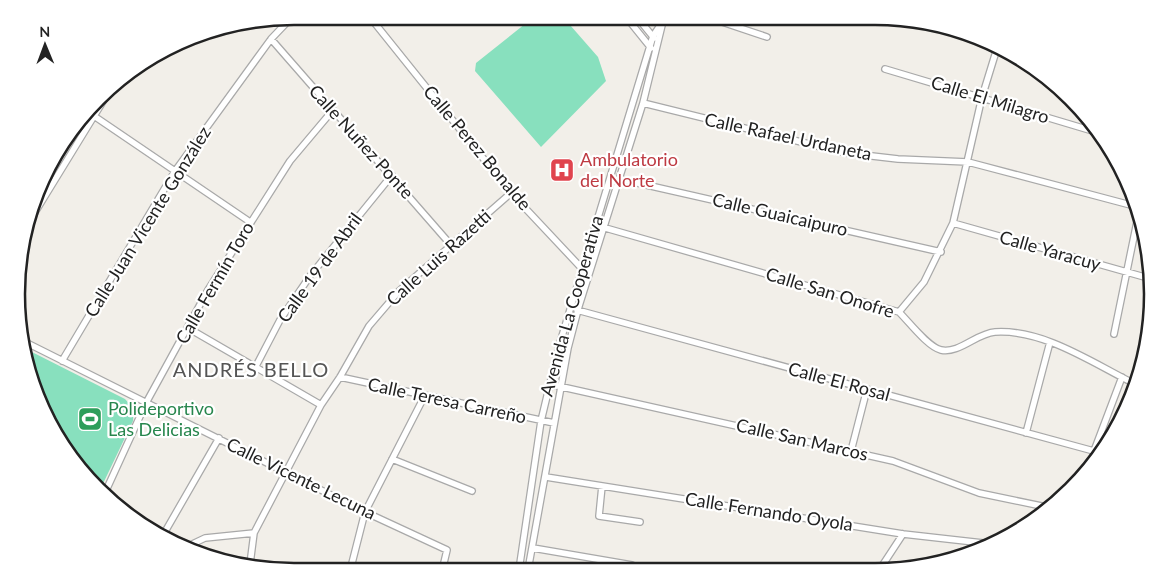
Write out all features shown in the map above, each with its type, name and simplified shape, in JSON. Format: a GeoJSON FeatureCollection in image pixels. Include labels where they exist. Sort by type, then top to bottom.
{"type":"FeatureCollection","features":[{"type":"Feature","properties":{"kind":"street","name":"Calle Perez Bonalde"},"geometry":{"type":"LineString","coordinates":[[376,25],[511,193],[588,275]]}},
{"type":"Feature","properties":{"kind":"street"},"geometry":{"type":"LineString","coordinates":[[632,25],[656,54]]}},
{"type":"Feature","properties":{"kind":"street"},"geometry":{"type":"LineString","coordinates":[[644,25],[659,43]]}},
{"type":"Feature","properties":{"kind":"street","name":"Avenida La Cooperativa"},"geometry":{"type":"LineString","coordinates":[[520,563],[540,421],[570,303],[653,36],[659,25]]}},
{"type":"Feature","properties":{"kind":"street","name":"Avenida La Cooperativa"},"geometry":{"type":"LineString","coordinates":[[529,563],[546,476],[560,386],[578,310],[644,103],[662,25]]}},
{"type":"Feature","properties":{"kind":"street"},"geometry":{"type":"LineString","coordinates":[[731,25],[768,37]]}},
{"type":"Feature","properties":{"kind":"street","name":"Calle Juan Vicente González"},"geometry":{"type":"LineString","coordinates":[[62,361],[175,171],[270,39],[283,26]]}},
{"type":"Feature","properties":{"kind":"street","name":"Calle Nuñez Ponte"},"geometry":{"type":"LineString","coordinates":[[270,39],[452,245]]}},
{"type":"Feature","properties":{"kind":"street"},"geometry":{"type":"LineString","coordinates":[[899,312],[924,282],[941,252],[953,223],[982,98],[997,54]]}},
{"type":"Feature","properties":{"kind":"street","name":"Calle El Milagro"},"geometry":{"type":"LineString","coordinates":[[885,69],[1088,129]]}},
{"type":"Feature","properties":{"kind":"street","name":"Calle Rafael Urdaneta"},"geometry":{"type":"LineString","coordinates":[[644,103],[846,153],[898,159],[968,162],[1129,205]]}},
{"type":"Feature","properties":{"kind":"street","name":"Calle Fermín Toro"},"geometry":{"type":"LineString","coordinates":[[108,487],[146,403],[250,222],[290,161],[333,110]]}},
{"type":"Feature","properties":{"kind":"street"},"geometry":{"type":"LineString","coordinates":[[41,203],[96,112]]}},
{"type":"Feature","properties":{"kind":"street"},"geometry":{"type":"LineString","coordinates":[[94,116],[250,222]]}},
{"type":"Feature","properties":{"kind":"street","name":"Calle 19 de Abril"},"geometry":{"type":"LineString","coordinates":[[256,366],[280,320],[310,276],[392,175]]}},
{"type":"Feature","properties":{"kind":"street","name":"Calle Guaicaipuro"},"geometry":{"type":"LineString","coordinates":[[620,178],[941,252]]}},
{"type":"Feature","properties":{"kind":"street","name":"Calle Luis Razetti"},"geometry":{"type":"LineString","coordinates":[[251,560],[254,533],[321,405],[340,377],[369,326],[399,291],[511,193]]}},
{"type":"Feature","properties":{"kind":"street","name":"Calle Yaracuy"},"geometry":{"type":"LineString","coordinates":[[953,223],[1143,277]]}},
{"type":"Feature","properties":{"kind":"street","name":"Calle San Onofre"},"geometry":{"type":"LineString","coordinates":[[595,225],[899,312],[932,346],[942,350],[953,349],[973,339],[994,332],[1022,335],[1050,342],[1130,381]]}},
{"type":"Feature","properties":{"kind":"street"},"geometry":{"type":"LineString","coordinates":[[1114,334],[1136,227]]}},
{"type":"Feature","properties":{"kind":"street","name":"Calle El Rosal"},"geometry":{"type":"LineString","coordinates":[[578,310],[1093,451]]}},
{"type":"Feature","properties":{"kind":"street"},"geometry":{"type":"LineString","coordinates":[[188,328],[321,405]]}},
{"type":"Feature","properties":{"kind":"street"},"geometry":{"type":"LineString","coordinates":[[1026,433],[1050,342]]}},
{"type":"Feature","properties":{"kind":"street","name":"Calle Vicente Lecuna"},"geometry":{"type":"LineString","coordinates":[[30,344],[365,512],[447,550],[444,563]]}},
{"type":"Feature","properties":{"kind":"street","name":"Calle Teresa Carreño"},"geometry":{"type":"LineString","coordinates":[[340,377],[424,397],[554,423]]}},
{"type":"Feature","properties":{"kind":"street"},"geometry":{"type":"LineString","coordinates":[[1095,449],[1122,378]]}},
{"type":"Feature","properties":{"kind":"street","name":"Calle San Marcos"},"geometry":{"type":"LineString","coordinates":[[550,384],[894,461],[979,493],[1040,506]]}},
{"type":"Feature","properties":{"kind":"street"},"geometry":{"type":"LineString","coordinates":[[850,451],[867,389]]}},
{"type":"Feature","properties":{"kind":"street"},"geometry":{"type":"LineString","coordinates":[[352,563],[365,512],[424,397]]}},
{"type":"Feature","properties":{"kind":"street"},"geometry":{"type":"LineString","coordinates":[[166,530],[219,438]]}},
{"type":"Feature","properties":{"kind":"street"},"geometry":{"type":"LineString","coordinates":[[392,459],[472,491]]}},
{"type":"Feature","properties":{"kind":"street","name":"Calle Fernando Oyola"},"geometry":{"type":"LineString","coordinates":[[546,476],[903,534],[979,543]]}},
{"type":"Feature","properties":{"kind":"street"},"geometry":{"type":"LineString","coordinates":[[602,486],[600,516],[640,522]]}},
{"type":"Feature","properties":{"kind":"street"},"geometry":{"type":"LineString","coordinates":[[193,544],[205,538],[254,533]]}},
{"type":"Feature","properties":{"kind":"street"},"geometry":{"type":"LineString","coordinates":[[884,562],[903,534]]}},
{"type":"Feature","properties":{"kind":"street"},"geometry":{"type":"LineString","coordinates":[[532,548],[620,563]]}},
{"type":"Feature","properties":{"kind":"green space"},"geometry":{"type":"Polygon","coordinates":[[[524,25],[570,25],[598,57],[606,81],[541,147],[475,71],[476,63],[524,25]]]}},
{"type":"Feature","properties":{"kind":"green space","name":"Polideportivo Las Delicias"},"geometry":{"type":"Polygon","coordinates":[[[31,352],[125,399],[133,411],[133,421],[103,483],[81,458],[61,428],[45,397],[31,352]]]}},
{"type":"Feature","properties":{"kind":"place","name":"Ambulatorio del Norte"},"geometry":{"type":"Point","coordinates":[562,170]}},
{"type":"Feature","properties":{"kind":"place","name":"Polideportivo Las Delicias"},"geometry":{"type":"Point","coordinates":[90,419]}},
{"type":"Feature","properties":{"kind":"district","name":"ANDRÉS BELLO"},"geometry":{"type":"Point","coordinates":[251,370]}}]}
